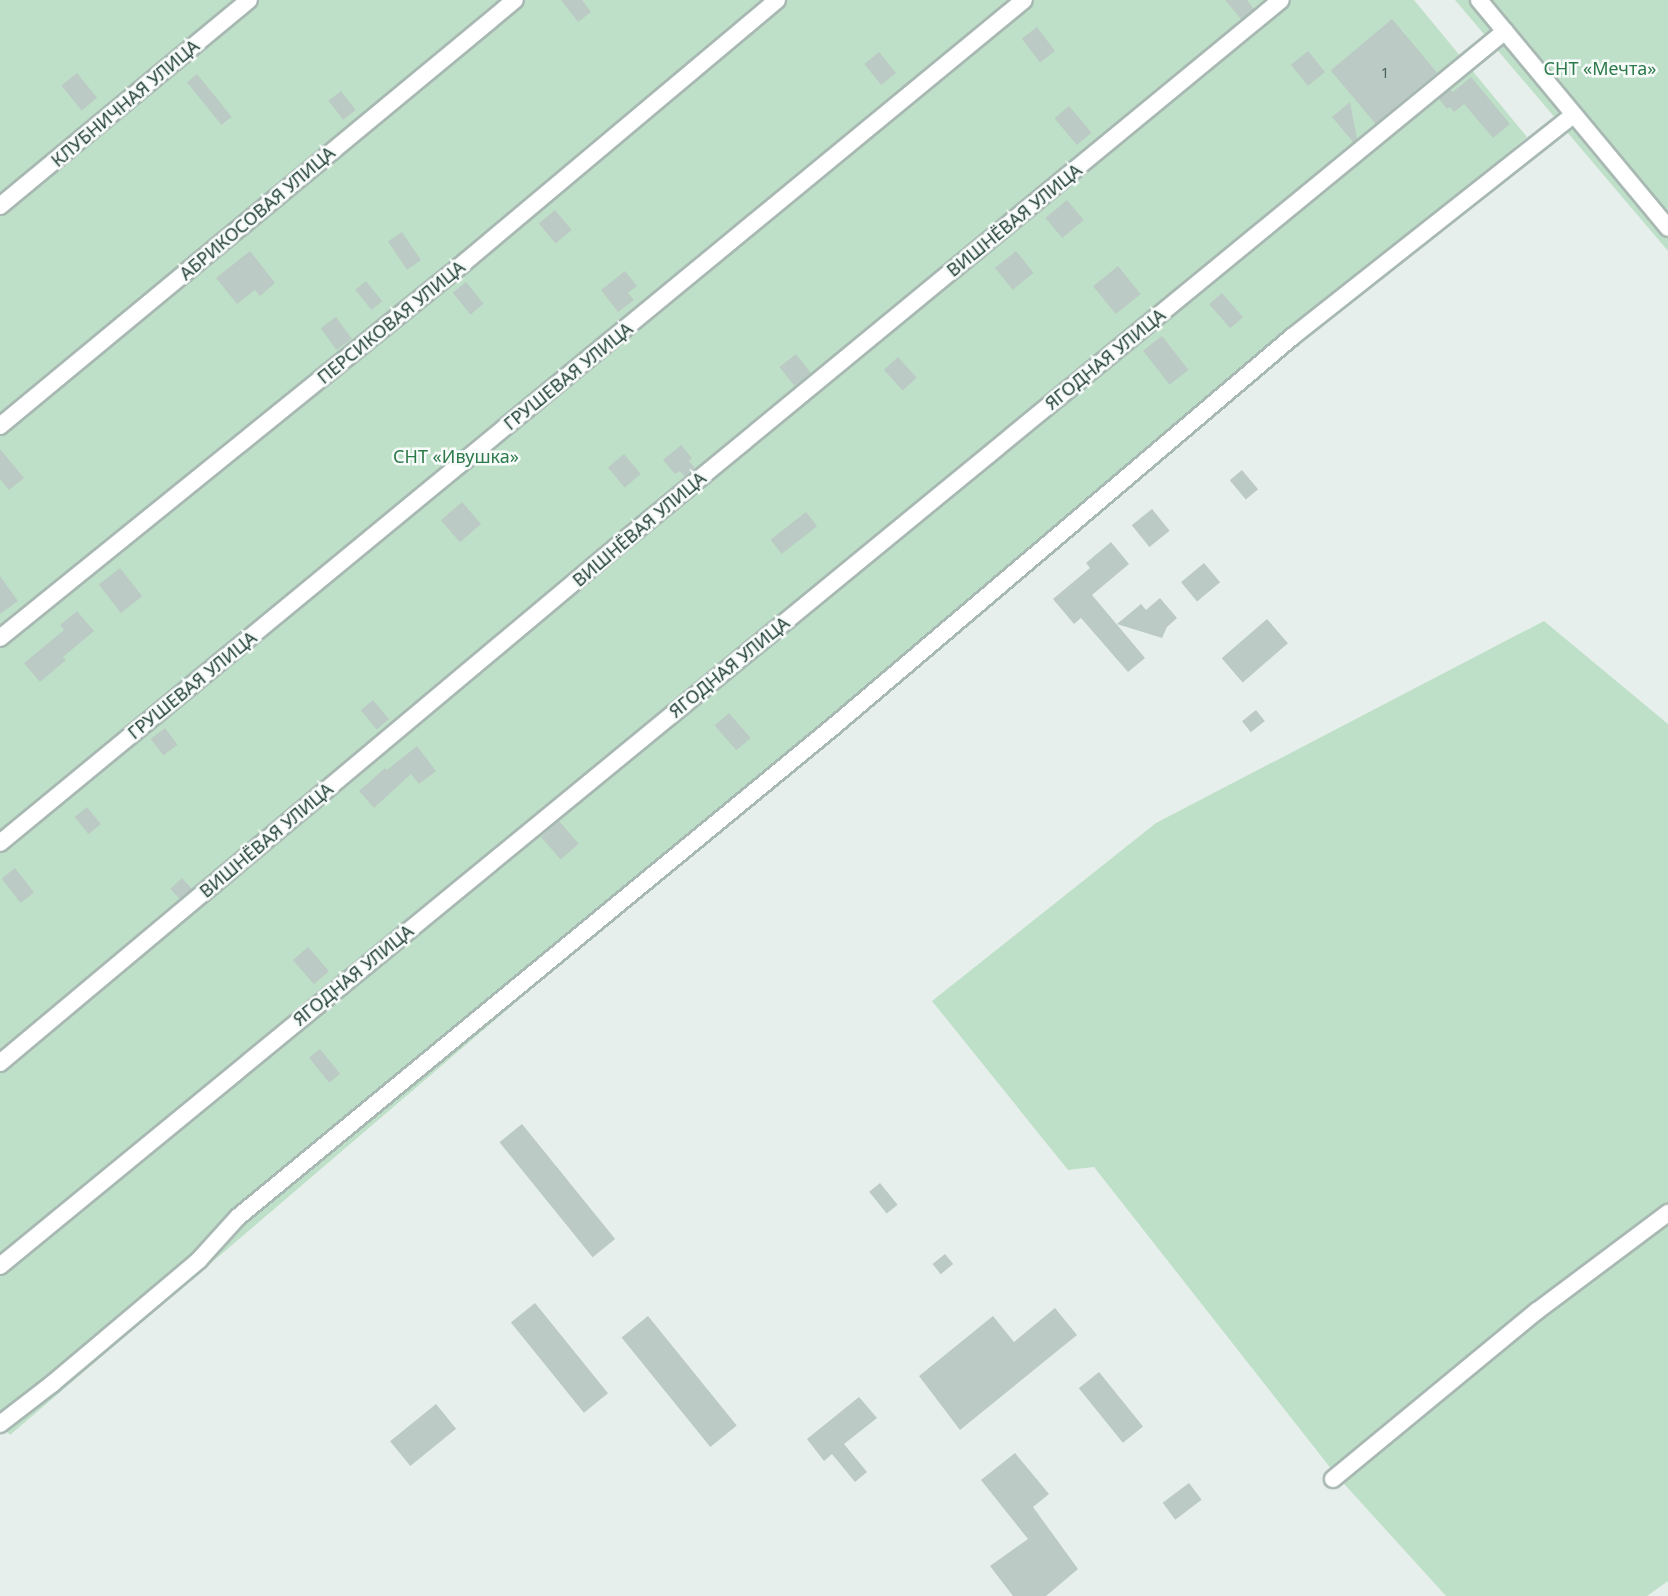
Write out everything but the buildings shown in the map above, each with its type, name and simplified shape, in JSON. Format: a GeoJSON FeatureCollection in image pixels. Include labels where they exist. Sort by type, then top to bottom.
{"type":"FeatureCollection","features":[{"type":"Feature","properties":{"kind":"street","name":"КЛУБНИЧНАЯ УЛИЦА"},"geometry":{"type":"LineString","coordinates":[[0,206],[249,0]]}},
{"type":"Feature","properties":{"kind":"street","name":"АБРИКОСОВАЯ УЛИЦА"},"geometry":{"type":"LineString","coordinates":[[0,426],[515,0]]}},
{"type":"Feature","properties":{"kind":"street","name":"ПЕРСИКОВАЯ УЛИЦА"},"geometry":{"type":"LineString","coordinates":[[0,638],[459,267],[777,0]]}},
{"type":"Feature","properties":{"kind":"street","name":"ГРУШЕВАЯ УЛИЦА"},"geometry":{"type":"LineString","coordinates":[[0,843],[1024,0]]}},
{"type":"Feature","properties":{"kind":"street","name":"ВИШНЁВАЯ УЛИЦА"},"geometry":{"type":"LineString","coordinates":[[0,1063],[615,548],[1281,0]]}},
{"type":"Feature","properties":{"kind":"street"},"geometry":{"type":"LineString","coordinates":[[1479,0],[1668,228]]}},
{"type":"Feature","properties":{"kind":"street","name":"ЯГОДНАЯ УЛИЦА"},"geometry":{"type":"LineString","coordinates":[[0,1266],[1505,31]]}},
{"type":"Feature","properties":{"kind":"street"},"geometry":{"type":"LineString","coordinates":[[0,1424],[52,1384],[199,1260],[247,1210],[834,726],[1292,338],[1573,115]]}},
{"type":"Feature","properties":{"kind":"street"},"geometry":{"type":"LineString","coordinates":[[1333,1479],[1537,1311],[1668,1213]]}},
{"type":"Feature","properties":{"kind":"green space","name":"СНТ «Ивушка»"},"geometry":{"type":"Polygon","coordinates":[[[0,0],[1414,0],[1527,137],[10,1435],[0,1422],[0,0]]]}},
{"type":"Feature","properties":{"kind":"green space","name":"СНТ «Мечта»"},"geometry":{"type":"Polygon","coordinates":[[[1455,0],[1668,0],[1668,251],[1455,0]]]}},
{"type":"Feature","properties":{"kind":"green space"},"geometry":{"type":"Polygon","coordinates":[[[1544,621],[1668,724],[1668,1581],[1647,1596],[1446,1596],[1336,1475],[1094,1167],[1068,1170],[932,1001],[1156,823],[1544,621]]]}}]}
